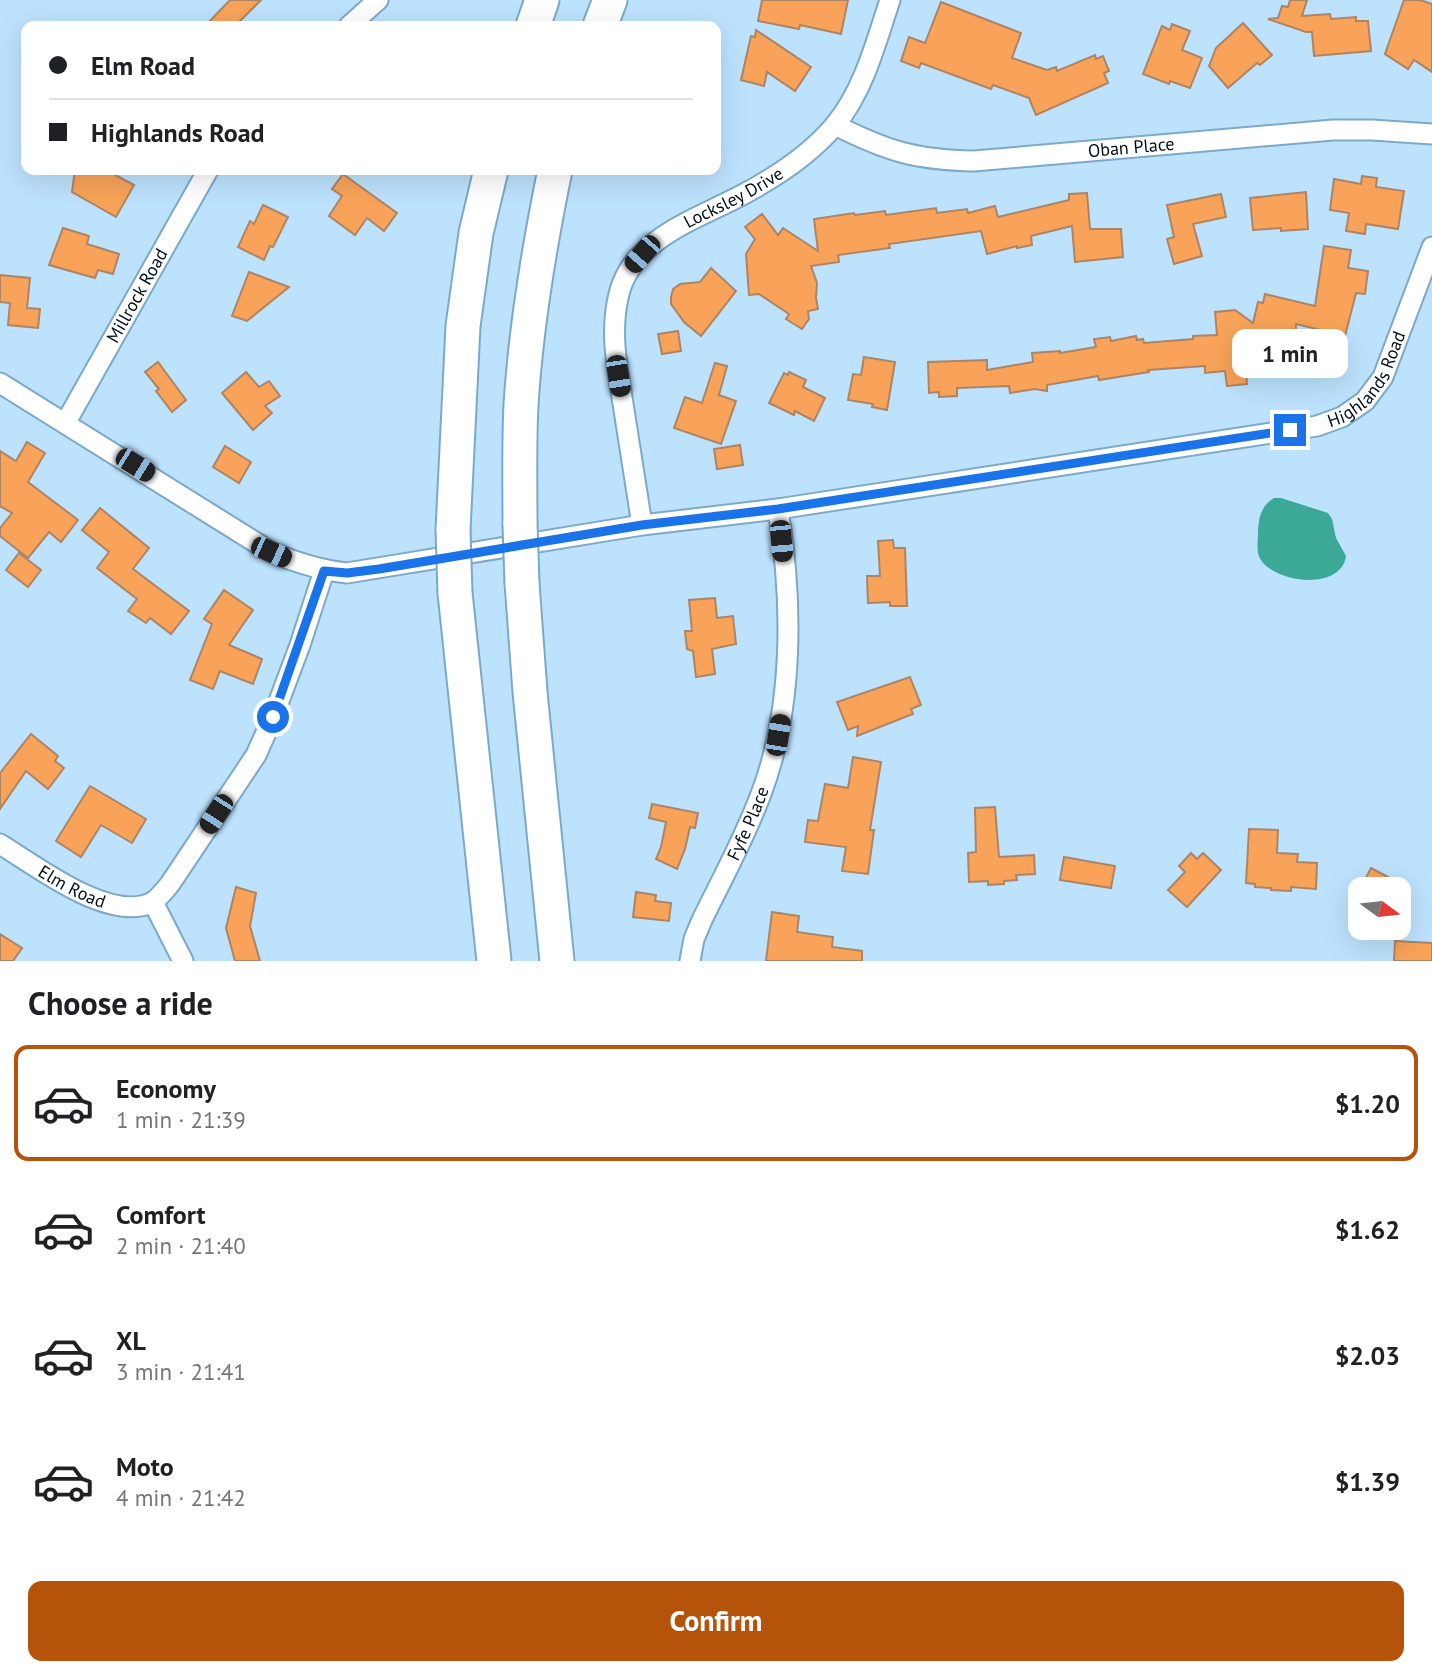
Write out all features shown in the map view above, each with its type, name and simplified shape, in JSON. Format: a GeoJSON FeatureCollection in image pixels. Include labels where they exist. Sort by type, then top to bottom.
{"type":"FeatureCollection","features":[{"type":"Feature","properties":{"kind":"highway"},"geometry":{"type":"LineString","coordinates":[[535,21],[542,0]]}},
{"type":"Feature","properties":{"kind":"highway"},"geometry":{"type":"LineString","coordinates":[[602,21],[610,0]]}},
{"type":"Feature","properties":{"kind":"highway"},"geometry":{"type":"LineString","coordinates":[[490,175],[476,233],[463,326],[453,530],[456,593],[494,961]]}},
{"type":"Feature","properties":{"kind":"highway"},"geometry":{"type":"LineString","coordinates":[[554,175],[536,264],[527,334],[521,406],[520,524],[530,692],[557,961]]}},
{"type":"Feature","properties":{"kind":"street"},"geometry":{"type":"LineString","coordinates":[[355,21],[378,0]]}},
{"type":"Feature","properties":{"kind":"street","name":"Locksley Drive"},"geometry":{"type":"LineString","coordinates":[[642,525],[615,351],[614,321],[619,292],[628,270],[642,254],[666,235],[778,174],[809,151],[835,125],[864,75],[890,0]]}},
{"type":"Feature","properties":{"kind":"street","name":"Oban Place"},"geometry":{"type":"LineString","coordinates":[[835,125],[885,149],[911,156],[933,160],[974,161],[1333,130],[1432,134]]}},
{"type":"Feature","properties":{"kind":"street","name":"Millrock Road"},"geometry":{"type":"LineString","coordinates":[[66,422],[205,175]]}},
{"type":"Feature","properties":{"kind":"street","name":"Highlands Road"},"geometry":{"type":"LineString","coordinates":[[0,383],[271,552],[324,571],[347,573],[642,525],[778,509],[1303,428],[1342,417],[1365,401],[1384,376],[1432,247]]}},
{"type":"Feature","properties":{"kind":"street","name":"Fyfe Place"},"geometry":{"type":"LineString","coordinates":[[690,961],[694,939],[702,920],[761,794],[778,735],[788,651],[778,509]]}},
{"type":"Feature","properties":{"kind":"street"},"geometry":{"type":"LineString","coordinates":[[183,961],[153,902],[170,884],[256,755],[282,693],[324,571]]}},
{"type":"Feature","properties":{"kind":"street","name":"Elm Road"},"geometry":{"type":"LineString","coordinates":[[0,844],[78,892],[109,903],[135,907],[153,902]]}},
{"type":"Feature","properties":{"kind":"shaded area"},"geometry":{"type":"Polygon","coordinates":[[[1274,498],[1328,513],[1336,538],[1346,556],[1341,568],[1331,576],[1302,580],[1287,577],[1263,563],[1258,553],[1259,521],[1263,508],[1274,498]]]}},
{"type":"Feature","properties":{"kind":"building"},"geometry":{"type":"Polygon","coordinates":[[[230,0],[261,0],[240,21],[210,21],[230,0]]]}},
{"type":"Feature","properties":{"kind":"building"},"geometry":{"type":"Polygon","coordinates":[[[762,0],[848,0],[841,34],[800,25],[799,29],[758,21],[762,0]]]}},
{"type":"Feature","properties":{"kind":"building"},"geometry":{"type":"Polygon","coordinates":[[[1290,0],[1307,0],[1302,16],[1330,14],[1331,19],[1356,17],[1356,21],[1368,21],[1371,51],[1314,56],[1312,32],[1268,19],[1278,18],[1282,6],[1288,7],[1290,0]]]}},
{"type":"Feature","properties":{"kind":"building"},"geometry":{"type":"Polygon","coordinates":[[[1404,0],[1420,0],[1432,4],[1432,72],[1414,60],[1408,69],[1385,54],[1404,0]]]}},
{"type":"Feature","properties":{"kind":"building"},"geometry":{"type":"Polygon","coordinates":[[[941,2],[1021,33],[1012,58],[1047,70],[1056,67],[1057,71],[1095,55],[1096,59],[1103,56],[1109,71],[1104,73],[1108,83],[1036,115],[1029,98],[993,85],[991,89],[921,63],[919,68],[901,61],[909,37],[925,43],[941,2]]]}},
{"type":"Feature","properties":{"kind":"building"},"geometry":{"type":"Polygon","coordinates":[[[1243,23],[1272,55],[1260,65],[1257,63],[1228,88],[1209,66],[1216,48],[1243,23]]]}},
{"type":"Feature","properties":{"kind":"building"},"geometry":{"type":"Polygon","coordinates":[[[1172,24],[1190,31],[1182,50],[1202,58],[1190,88],[1170,81],[1169,84],[1143,74],[1162,26],[1170,30],[1172,24]]]}},
{"type":"Feature","properties":{"kind":"building"},"geometry":{"type":"Polygon","coordinates":[[[756,30],[811,67],[795,91],[767,72],[764,86],[741,80],[751,36],[755,37],[756,30]]]}},
{"type":"Feature","properties":{"kind":"building"},"geometry":{"type":"Polygon","coordinates":[[[74,175],[115,175],[134,185],[116,217],[72,192],[74,175]]]}},
{"type":"Feature","properties":{"kind":"building"},"geometry":{"type":"Polygon","coordinates":[[[344,175],[397,213],[384,231],[367,218],[355,235],[329,216],[342,196],[332,189],[344,175]]]}},
{"type":"Feature","properties":{"kind":"building"},"geometry":{"type":"Polygon","coordinates":[[[1362,176],[1377,178],[1376,187],[1404,191],[1398,229],[1366,224],[1365,234],[1346,231],[1349,213],[1330,210],[1334,179],[1361,184],[1362,176]]]}},
{"type":"Feature","properties":{"kind":"building"},"geometry":{"type":"Polygon","coordinates":[[[1306,192],[1308,229],[1253,230],[1250,198],[1306,192]]]}},
{"type":"Feature","properties":{"kind":"building"},"geometry":{"type":"Polygon","coordinates":[[[1087,193],[1090,229],[1121,229],[1123,257],[1075,262],[1072,226],[1031,236],[1032,245],[987,254],[981,231],[889,244],[890,248],[838,255],[839,262],[811,266],[817,283],[818,309],[808,311],[809,319],[802,329],[786,319],[789,314],[759,294],[749,295],[746,254],[755,239],[745,227],[762,214],[778,235],[783,228],[818,251],[814,219],[885,211],[886,215],[936,208],[937,213],[967,209],[968,213],[995,206],[998,217],[1069,200],[1069,194],[1087,193]]]}},
{"type":"Feature","properties":{"kind":"building"},"geometry":{"type":"Polygon","coordinates":[[[1221,194],[1226,217],[1193,224],[1202,256],[1174,264],[1167,239],[1174,237],[1167,205],[1221,194]]]}},
{"type":"Feature","properties":{"kind":"building"},"geometry":{"type":"Polygon","coordinates":[[[263,205],[288,217],[264,260],[238,247],[250,221],[254,224],[263,205]]]}},
{"type":"Feature","properties":{"kind":"building"},"geometry":{"type":"Polygon","coordinates":[[[63,228],[89,236],[87,244],[119,254],[113,274],[98,270],[95,278],[49,265],[63,228]]]}},
{"type":"Feature","properties":{"kind":"building"},"geometry":{"type":"Polygon","coordinates":[[[1324,246],[1351,250],[1348,268],[1368,271],[1365,294],[1356,293],[1345,336],[1296,324],[1295,358],[1246,368],[1247,384],[1227,386],[1225,371],[1205,373],[1205,366],[1148,370],[1149,372],[1099,380],[1098,376],[1047,385],[1047,391],[1035,389],[1010,393],[1009,386],[957,388],[957,396],[939,397],[939,392],[929,393],[928,362],[987,360],[987,370],[1033,362],[1032,353],[1060,353],[1096,347],[1094,339],[1110,337],[1111,341],[1136,336],[1137,340],[1143,339],[1144,343],[1217,335],[1215,312],[1235,310],[1253,323],[1258,302],[1263,303],[1265,294],[1315,306],[1324,246]]]}},
{"type":"Feature","properties":{"kind":"building"},"geometry":{"type":"Polygon","coordinates":[[[711,268],[736,291],[701,336],[684,322],[671,304],[671,297],[673,289],[680,284],[700,282],[711,268]]]}},
{"type":"Feature","properties":{"kind":"building"},"geometry":{"type":"Polygon","coordinates":[[[249,272],[289,287],[247,321],[232,316],[249,272]]]}},
{"type":"Feature","properties":{"kind":"building"},"geometry":{"type":"Polygon","coordinates":[[[0,275],[30,278],[27,308],[40,309],[38,328],[8,325],[10,303],[0,302],[0,275]]]}},
{"type":"Feature","properties":{"kind":"building"},"geometry":{"type":"Polygon","coordinates":[[[678,331],[681,351],[662,354],[658,334],[678,331]]]}},
{"type":"Feature","properties":{"kind":"building"},"geometry":{"type":"Polygon","coordinates":[[[864,357],[895,362],[887,410],[872,407],[873,404],[848,400],[853,374],[861,375],[864,357]]]}},
{"type":"Feature","properties":{"kind":"building"},"geometry":{"type":"Polygon","coordinates":[[[158,362],[186,400],[172,412],[145,372],[158,362]]]}},
{"type":"Feature","properties":{"kind":"building"},"geometry":{"type":"Polygon","coordinates":[[[715,363],[727,366],[719,395],[736,401],[721,444],[674,428],[685,397],[702,403],[715,363]]]}},
{"type":"Feature","properties":{"kind":"building"},"geometry":{"type":"Polygon","coordinates":[[[246,372],[259,387],[269,381],[280,396],[265,406],[272,413],[253,430],[222,393],[246,372]]]}},
{"type":"Feature","properties":{"kind":"building"},"geometry":{"type":"Polygon","coordinates":[[[789,372],[806,380],[803,387],[825,398],[814,421],[795,411],[794,415],[769,403],[784,373],[788,375],[789,372]]]}},
{"type":"Feature","properties":{"kind":"building"},"geometry":{"type":"Polygon","coordinates":[[[27,442],[45,453],[28,482],[78,520],[61,542],[49,532],[28,558],[0,536],[0,528],[12,513],[0,506],[0,451],[16,461],[27,442]]]}},
{"type":"Feature","properties":{"kind":"building"},"geometry":{"type":"Polygon","coordinates":[[[740,445],[743,465],[717,469],[714,449],[740,445]]]}},
{"type":"Feature","properties":{"kind":"building"},"geometry":{"type":"Polygon","coordinates":[[[225,446],[251,462],[239,483],[213,467],[225,446]]]}},
{"type":"Feature","properties":{"kind":"building"},"geometry":{"type":"Polygon","coordinates":[[[100,508],[149,548],[133,569],[189,611],[171,634],[150,618],[146,623],[128,611],[137,599],[97,568],[109,552],[82,530],[100,508]]]}},
{"type":"Feature","properties":{"kind":"building"},"geometry":{"type":"Polygon","coordinates":[[[893,540],[894,548],[905,548],[907,606],[890,606],[890,602],[868,603],[867,576],[880,576],[878,541],[893,540]]]}},
{"type":"Feature","properties":{"kind":"building"},"geometry":{"type":"Polygon","coordinates":[[[19,553],[41,570],[28,587],[6,570],[19,553]]]}},
{"type":"Feature","properties":{"kind":"building"},"geometry":{"type":"Polygon","coordinates":[[[224,590],[253,610],[229,645],[262,659],[253,684],[220,671],[213,689],[190,680],[212,624],[204,619],[224,590]]]}},
{"type":"Feature","properties":{"kind":"building"},"geometry":{"type":"Polygon","coordinates":[[[715,598],[717,618],[733,616],[736,644],[712,649],[715,674],[696,677],[693,651],[687,649],[685,631],[692,631],[689,600],[715,598]]]}},
{"type":"Feature","properties":{"kind":"building"},"geometry":{"type":"Polygon","coordinates":[[[910,677],[921,705],[911,709],[913,714],[857,736],[858,726],[848,730],[837,702],[910,677]]]}},
{"type":"Feature","properties":{"kind":"building"},"geometry":{"type":"Polygon","coordinates":[[[31,734],[58,756],[55,761],[64,768],[48,789],[26,771],[0,809],[0,773],[31,734]]]}},
{"type":"Feature","properties":{"kind":"building"},"geometry":{"type":"Polygon","coordinates":[[[853,757],[881,762],[870,830],[874,830],[868,874],[842,871],[846,847],[805,842],[808,820],[818,821],[825,784],[848,788],[853,757]]]}},
{"type":"Feature","properties":{"kind":"building"},"geometry":{"type":"Polygon","coordinates":[[[90,786],[146,819],[132,843],[101,825],[81,857],[56,841],[90,786]]]}},
{"type":"Feature","properties":{"kind":"building"},"geometry":{"type":"Polygon","coordinates":[[[652,804],[698,813],[695,828],[690,827],[677,869],[656,859],[666,822],[649,818],[652,804]]]}},
{"type":"Feature","properties":{"kind":"building"},"geometry":{"type":"Polygon","coordinates":[[[995,807],[999,857],[1034,855],[1035,874],[1016,875],[1017,880],[1004,881],[1004,884],[969,882],[968,853],[976,852],[975,808],[995,807]]]}},
{"type":"Feature","properties":{"kind":"building"},"geometry":{"type":"Polygon","coordinates":[[[1249,829],[1278,830],[1277,853],[1298,854],[1297,862],[1317,863],[1316,889],[1291,887],[1291,891],[1271,890],[1246,883],[1249,829]]]}},
{"type":"Feature","properties":{"kind":"building"},"geometry":{"type":"Polygon","coordinates":[[[1191,853],[1197,859],[1203,853],[1221,870],[1187,907],[1168,890],[1185,872],[1179,866],[1191,853]]]}},
{"type":"Feature","properties":{"kind":"building"},"geometry":{"type":"Polygon","coordinates":[[[1064,857],[1115,866],[1111,888],[1060,880],[1064,857]]]}},
{"type":"Feature","properties":{"kind":"building"},"geometry":{"type":"Polygon","coordinates":[[[1371,868],[1388,877],[1366,877],[1371,868]]]}},
{"type":"Feature","properties":{"kind":"building"},"geometry":{"type":"Polygon","coordinates":[[[236,887],[256,893],[250,926],[260,961],[235,961],[226,928],[236,887]]]}},
{"type":"Feature","properties":{"kind":"building"},"geometry":{"type":"Polygon","coordinates":[[[636,892],[656,895],[655,901],[671,903],[669,921],[633,917],[636,892]]]}},
{"type":"Feature","properties":{"kind":"building"},"geometry":{"type":"Polygon","coordinates":[[[772,912],[799,916],[797,932],[833,937],[832,947],[862,951],[862,961],[766,961],[772,912]]]}},
{"type":"Feature","properties":{"kind":"building"},"geometry":{"type":"Polygon","coordinates":[[[0,934],[22,948],[13,961],[0,961],[0,934]]]}},
{"type":"Feature","properties":{"kind":"building"},"geometry":{"type":"Polygon","coordinates":[[[1395,941],[1432,943],[1432,961],[1394,961],[1395,941]]]}},
{"type":"Feature","properties":{"kind":"route"},"geometry":{"type":"LineString","coordinates":[[273,717],[324,571],[347,573],[379,569],[642,525],[778,509],[1290,430]]}}]}
